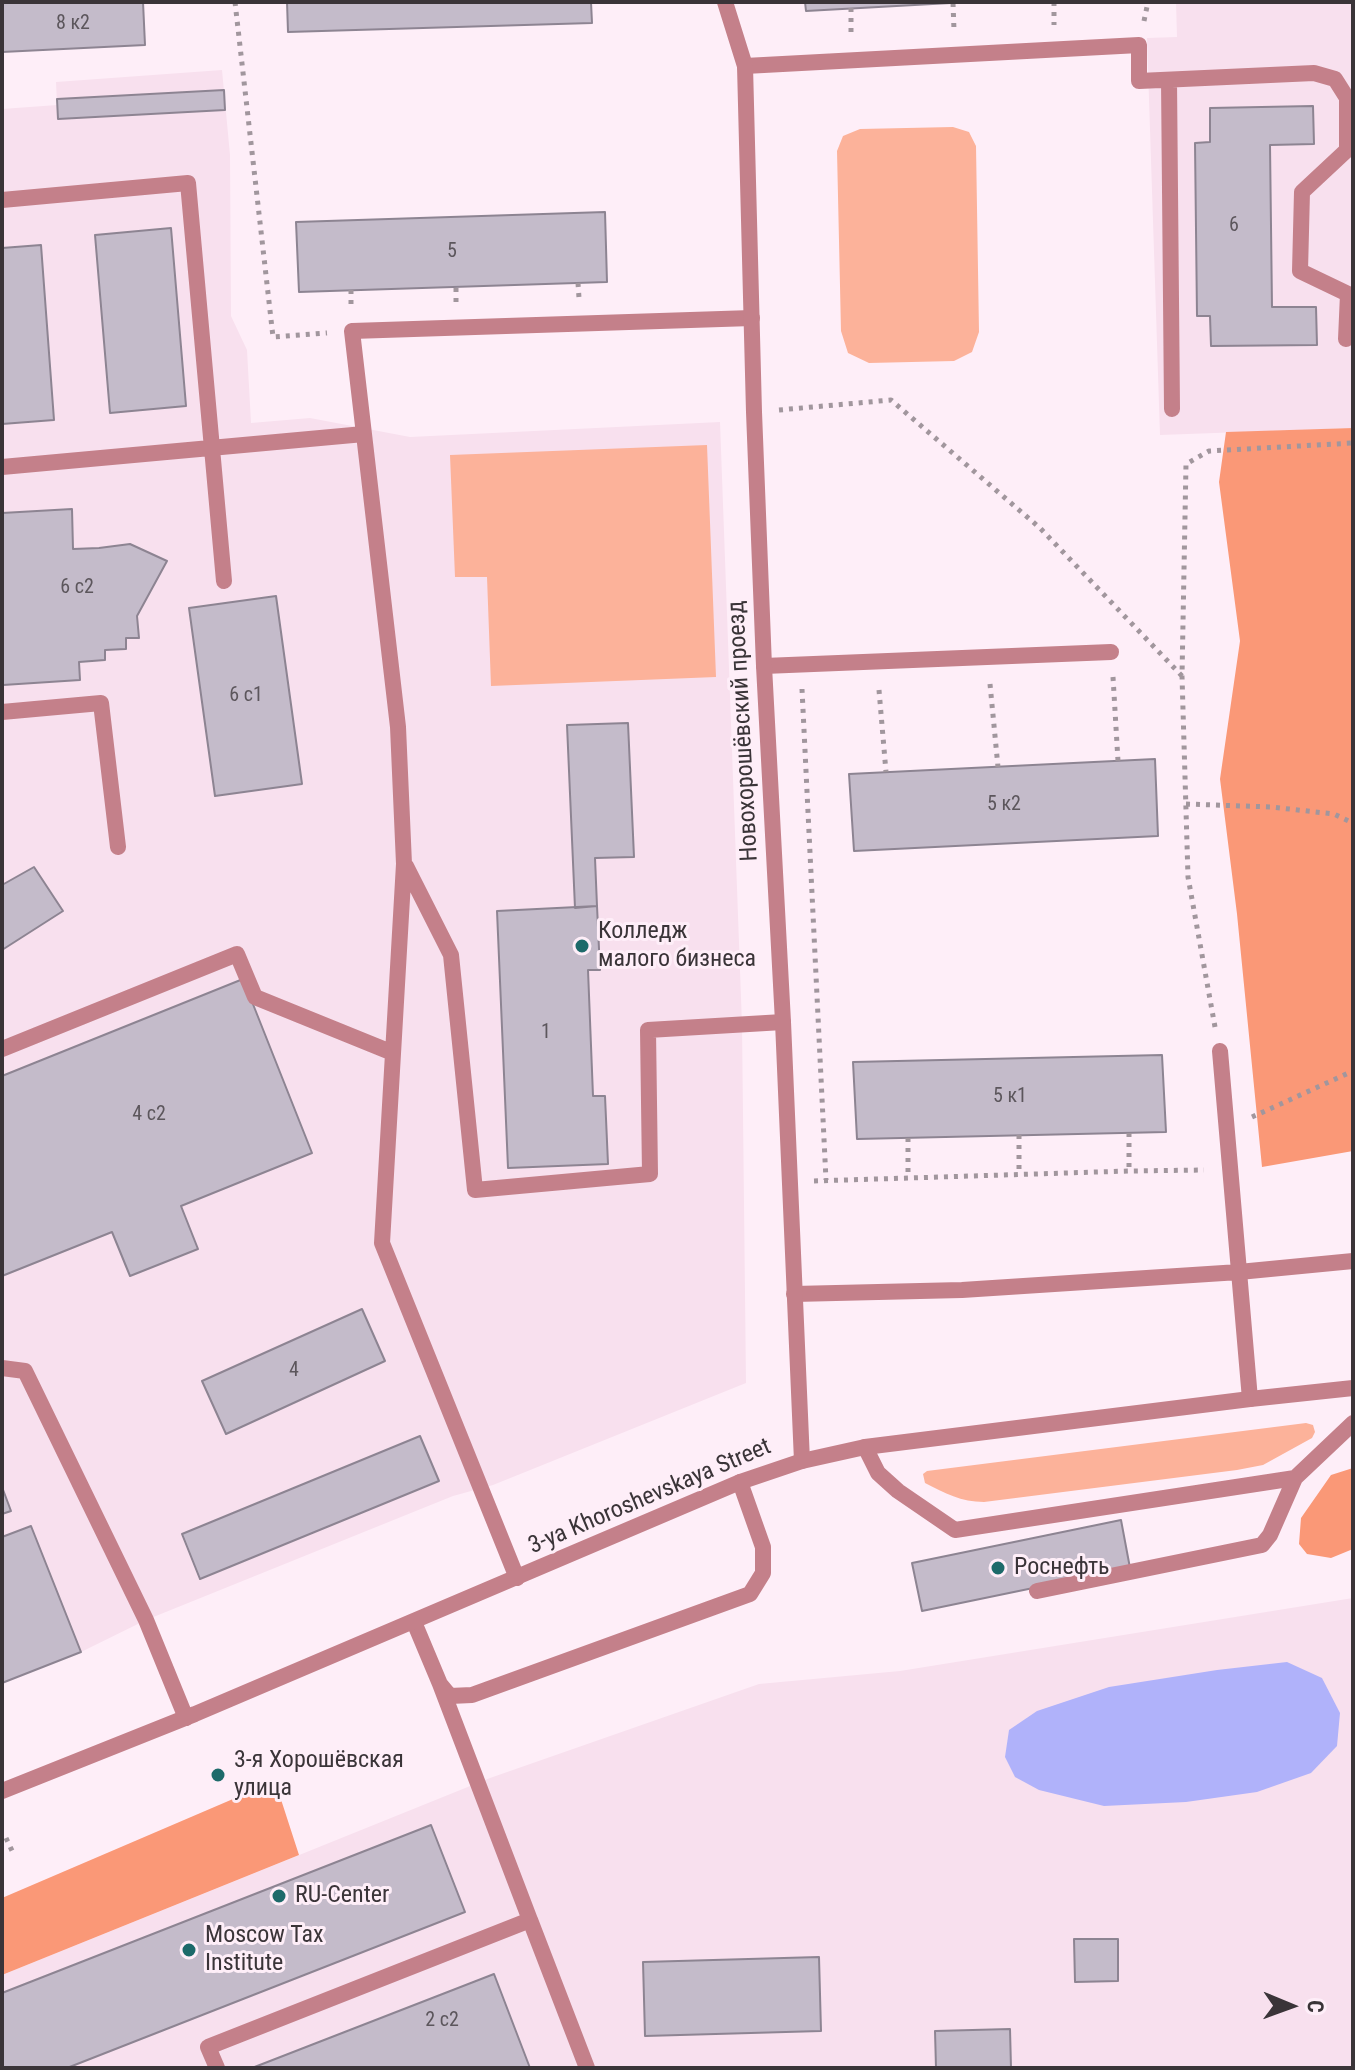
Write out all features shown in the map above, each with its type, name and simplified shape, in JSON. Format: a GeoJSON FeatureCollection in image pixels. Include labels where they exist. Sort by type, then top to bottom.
{"type":"FeatureCollection","features":[{"type":"Feature","properties":{"kind":"street","name":"Новохорошёвский проезд"},"geometry":{"type":"LineString","coordinates":[[725,2],[745,66],[764,666],[802,1461]]}},
{"type":"Feature","properties":{"kind":"street"},"geometry":{"type":"LineString","coordinates":[[745,66],[1139,45],[1139,81],[1314,73],[1335,79],[1347,98],[1347,150],[1302,192],[1300,271],[1348,294],[1346,339]]}},
{"type":"Feature","properties":{"kind":"street"},"geometry":{"type":"LineString","coordinates":[[1169,80],[1172,409]]}},
{"type":"Feature","properties":{"kind":"street"},"geometry":{"type":"LineString","coordinates":[[2,200],[188,183],[224,581]]}},
{"type":"Feature","properties":{"kind":"street"},"geometry":{"type":"LineString","coordinates":[[517,1578],[382,1243],[404,864],[398,727],[352,331],[752,318]]}},
{"type":"Feature","properties":{"kind":"street"},"geometry":{"type":"LineString","coordinates":[[2,467],[364,434]]}},
{"type":"Feature","properties":{"kind":"street"},"geometry":{"type":"LineString","coordinates":[[764,666],[1111,652]]}},
{"type":"Feature","properties":{"kind":"street"},"geometry":{"type":"LineString","coordinates":[[2,712],[101,703],[118,847]]}},
{"type":"Feature","properties":{"kind":"street"},"geometry":{"type":"LineString","coordinates":[[404,864],[451,955],[475,1190],[650,1174],[648,1030],[783,1022]]}},
{"type":"Feature","properties":{"kind":"street"},"geometry":{"type":"LineString","coordinates":[[2,1049],[237,954],[255,997],[393,1053]]}},
{"type":"Feature","properties":{"kind":"street"},"geometry":{"type":"LineString","coordinates":[[1220,1051],[1250,1399]]}},
{"type":"Feature","properties":{"kind":"street"},"geometry":{"type":"LineString","coordinates":[[794,1294],[962,1290],[1239,1272],[1353,1261]]}},
{"type":"Feature","properties":{"kind":"street"},"geometry":{"type":"LineString","coordinates":[[2,1368],[25,1371],[146,1620],[186,1718]]}},
{"type":"Feature","properties":{"kind":"street","name":"3-ya Khoroshevskaya Street"},"geometry":{"type":"LineString","coordinates":[[2,1791],[186,1718],[740,1482],[802,1461],[865,1447],[1353,1388]]}},
{"type":"Feature","properties":{"kind":"street"},"geometry":{"type":"LineString","coordinates":[[1037,1591],[1262,1545],[1270,1535],[1295,1478],[1353,1423]]}},
{"type":"Feature","properties":{"kind":"street"},"geometry":{"type":"LineString","coordinates":[[865,1447],[878,1473],[898,1491],[955,1530],[1295,1478]]}},
{"type":"Feature","properties":{"kind":"street"},"geometry":{"type":"LineString","coordinates":[[440,1684],[450,1696],[472,1695],[750,1594],[763,1573],[763,1547],[740,1482]]}},
{"type":"Feature","properties":{"kind":"street"},"geometry":{"type":"LineString","coordinates":[[414,1622],[587,2068]]}},
{"type":"Feature","properties":{"kind":"street"},"geometry":{"type":"LineString","coordinates":[[217,2068],[208,2047],[530,1920]]}},
{"type":"Feature","properties":{"kind":"path"},"geometry":{"type":"LineString","coordinates":[[235,2],[273,337],[352,331],[351,290]]}},
{"type":"Feature","properties":{"kind":"path"},"geometry":{"type":"LineString","coordinates":[[754,412],[891,400],[1040,528],[1182,676]]}},
{"type":"Feature","properties":{"kind":"path"},"geometry":{"type":"LineString","coordinates":[[1220,1051],[1188,877],[1182,676],[1186,464],[1209,451],[1353,443]]}},
{"type":"Feature","properties":{"kind":"path"},"geometry":{"type":"LineString","coordinates":[[1111,652],[1118,761]]}},
{"type":"Feature","properties":{"kind":"path"},"geometry":{"type":"LineString","coordinates":[[988,657],[998,767]]}},
{"type":"Feature","properties":{"kind":"path"},"geometry":{"type":"LineString","coordinates":[[877,661],[886,772]]}},
{"type":"Feature","properties":{"kind":"path"},"geometry":{"type":"LineString","coordinates":[[800,664],[826,1180]]}},
{"type":"Feature","properties":{"kind":"path"},"geometry":{"type":"LineString","coordinates":[[1186,804],[1303,810],[1334,814],[1353,823]]}},
{"type":"Feature","properties":{"kind":"path"},"geometry":{"type":"LineString","coordinates":[[1227,1129],[1353,1071]]}},
{"type":"Feature","properties":{"kind":"path"},"geometry":{"type":"LineString","coordinates":[[1129,1133],[1129,1171]]}},
{"type":"Feature","properties":{"kind":"path"},"geometry":{"type":"LineString","coordinates":[[1019,1135],[1019,1174]]}},
{"type":"Feature","properties":{"kind":"path"},"geometry":{"type":"LineString","coordinates":[[908,1138],[908,1178]]}},
{"type":"Feature","properties":{"kind":"path"},"geometry":{"type":"LineString","coordinates":[[789,1181],[1230,1170]]}},
{"type":"Feature","properties":{"kind":"path"},"geometry":{"type":"LineString","coordinates":[[6,1838],[14,1855]]}},
{"type":"Feature","properties":{"kind":"shaded area"},"geometry":{"type":"Polygon","coordinates":[[[1176,2],[1353,2],[1353,428],[1160,435],[1147,38],[1177,37],[1176,2]]]}},
{"type":"Feature","properties":{"kind":"shaded area"},"geometry":{"type":"Polygon","coordinates":[[[222,70],[230,155],[231,316],[247,350],[251,423],[310,418],[410,437],[720,422],[742,1025],[746,1383],[493,1485],[453,1496],[146,1620],[81,1652],[2,1683],[2,109],[57,105],[56,82],[222,70]]]}},
{"type":"Feature","properties":{"kind":"shaded area"},"geometry":{"type":"Polygon","coordinates":[[[953,127],[969,132],[976,146],[979,332],[972,352],[954,361],[869,363],[848,353],[841,331],[837,151],[843,136],[860,129],[953,127]]]}},
{"type":"Feature","properties":{"kind":"shaded area"},"geometry":{"type":"Polygon","coordinates":[[[1353,428],[1353,1151],[1262,1167],[1220,779],[1240,641],[1219,482],[1226,432],[1353,428]]]}},
{"type":"Feature","properties":{"kind":"shaded area"},"geometry":{"type":"Polygon","coordinates":[[[707,445],[716,677],[491,686],[487,577],[455,577],[450,455],[707,445]]]}},
{"type":"Feature","properties":{"kind":"shaded area"},"geometry":{"type":"Polygon","coordinates":[[[1306,1423],[1313,1425],[1315,1432],[1312,1438],[1263,1465],[1237,1470],[984,1502],[946,1493],[925,1483],[923,1474],[927,1471],[1306,1423]]]}},
{"type":"Feature","properties":{"kind":"shaded area"},"geometry":{"type":"Polygon","coordinates":[[[1353,1468],[1353,1549],[1331,1558],[1307,1554],[1299,1544],[1301,1518],[1331,1475],[1353,1468]]]}},
{"type":"Feature","properties":{"kind":"shaded area"},"geometry":{"type":"Polygon","coordinates":[[[1353,1598],[1353,2068],[2,2068],[2,1975],[490,1778],[759,1684],[900,1671],[1353,1598]]]}},
{"type":"Feature","properties":{"kind":"shaded area"},"geometry":{"type":"Polygon","coordinates":[[[275,1781],[299,1855],[2,1975],[2,1898],[275,1781]]]}},
{"type":"Feature","properties":{"kind":"water"},"geometry":{"type":"Polygon","coordinates":[[[1287,1662],[1322,1678],[1340,1713],[1337,1746],[1311,1773],[1257,1792],[1186,1802],[1104,1806],[1039,1790],[1015,1777],[1005,1757],[1009,1730],[1037,1711],[1109,1687],[1287,1662]]]}},
{"type":"Feature","properties":{"kind":"building"},"geometry":{"type":"Polygon","coordinates":[[[2,2],[143,2],[145,45],[2,52],[2,2]]]}},
{"type":"Feature","properties":{"kind":"building"},"geometry":{"type":"Polygon","coordinates":[[[287,2],[591,2],[592,23],[288,32],[287,2]]]}},
{"type":"Feature","properties":{"kind":"building"},"geometry":{"type":"Polygon","coordinates":[[[805,2],[969,2],[806,11],[805,2]]]}},
{"type":"Feature","properties":{"kind":"building"},"geometry":{"type":"Polygon","coordinates":[[[224,90],[225,110],[58,119],[57,99],[224,90]]]}},
{"type":"Feature","properties":{"kind":"building"},"geometry":{"type":"Polygon","coordinates":[[[1313,106],[1314,144],[1270,145],[1272,307],[1316,307],[1317,345],[1211,346],[1210,316],[1197,316],[1195,143],[1210,142],[1210,108],[1313,106]]]}},
{"type":"Feature","properties":{"kind":"building"},"geometry":{"type":"Polygon","coordinates":[[[605,212],[607,282],[299,292],[296,222],[605,212]]]}},
{"type":"Feature","properties":{"kind":"building"},"geometry":{"type":"Polygon","coordinates":[[[171,228],[186,406],[110,413],[95,235],[171,228]]]}},
{"type":"Feature","properties":{"kind":"building"},"geometry":{"type":"Polygon","coordinates":[[[41,245],[54,420],[2,424],[2,248],[41,245]]]}},
{"type":"Feature","properties":{"kind":"building"},"geometry":{"type":"Polygon","coordinates":[[[72,509],[73,549],[130,544],[167,561],[137,616],[139,638],[126,638],[126,649],[105,650],[105,660],[79,662],[80,680],[3,685],[2,513],[72,509]]]}},
{"type":"Feature","properties":{"kind":"building"},"geometry":{"type":"Polygon","coordinates":[[[276,596],[302,784],[215,796],[189,608],[276,596]]]}},
{"type":"Feature","properties":{"kind":"building"},"geometry":{"type":"Polygon","coordinates":[[[628,723],[634,857],[595,858],[597,906],[575,908],[567,725],[628,723]]]}},
{"type":"Feature","properties":{"kind":"building"},"geometry":{"type":"Polygon","coordinates":[[[1155,759],[1158,836],[854,851],[849,774],[1155,759]]]}},
{"type":"Feature","properties":{"kind":"building"},"geometry":{"type":"Polygon","coordinates":[[[34,867],[63,911],[2,950],[2,885],[34,867]]]}},
{"type":"Feature","properties":{"kind":"building"},"geometry":{"type":"Polygon","coordinates":[[[597,906],[600,970],[588,970],[593,1096],[605,1096],[608,1164],[508,1168],[497,911],[597,906]]]}},
{"type":"Feature","properties":{"kind":"building"},"geometry":{"type":"Polygon","coordinates":[[[243,979],[312,1153],[181,1206],[198,1249],[130,1276],[112,1232],[2,1276],[2,1076],[243,979]]]}},
{"type":"Feature","properties":{"kind":"building"},"geometry":{"type":"Polygon","coordinates":[[[1162,1055],[1166,1132],[857,1139],[853,1062],[1162,1055]]]}},
{"type":"Feature","properties":{"kind":"building"},"geometry":{"type":"Polygon","coordinates":[[[362,1309],[385,1361],[226,1434],[202,1381],[362,1309]]]}},
{"type":"Feature","properties":{"kind":"building"},"geometry":{"type":"Polygon","coordinates":[[[420,1436],[439,1481],[200,1579],[182,1534],[420,1436]]]}},
{"type":"Feature","properties":{"kind":"building"},"geometry":{"type":"Polygon","coordinates":[[[2,1487],[11,1511],[2,1514],[2,1487]]]}},
{"type":"Feature","properties":{"kind":"building"},"geometry":{"type":"Polygon","coordinates":[[[1121,1520],[1130,1568],[922,1611],[912,1563],[1121,1520]]]}},
{"type":"Feature","properties":{"kind":"building"},"geometry":{"type":"Polygon","coordinates":[[[31,1526],[81,1652],[2,1683],[2,1537],[31,1526]]]}},
{"type":"Feature","properties":{"kind":"building"},"geometry":{"type":"Polygon","coordinates":[[[431,1825],[465,1912],[67,2068],[2,2068],[2,1993],[431,1825]]]}},
{"type":"Feature","properties":{"kind":"building"},"geometry":{"type":"Polygon","coordinates":[[[1074,1939],[1118,1939],[1118,1981],[1075,1982],[1074,1939]]]}},
{"type":"Feature","properties":{"kind":"building"},"geometry":{"type":"Polygon","coordinates":[[[819,1957],[821,2031],[645,2036],[643,1962],[819,1957]]]}},
{"type":"Feature","properties":{"kind":"building"},"geometry":{"type":"Polygon","coordinates":[[[494,1974],[530,2068],[252,2068],[494,1974]]]}},
{"type":"Feature","properties":{"kind":"building"},"geometry":{"type":"Polygon","coordinates":[[[1010,2029],[1011,2068],[936,2068],[935,2031],[1010,2029]]]}},
{"type":"Feature","properties":{"kind":"place","name":"Колледж малого бизнеса"},"geometry":{"type":"Point","coordinates":[582,946]}},
{"type":"Feature","properties":{"kind":"place","name":"Роснефть"},"geometry":{"type":"Point","coordinates":[998,1568]}},
{"type":"Feature","properties":{"kind":"place","name":"3-я Хорошёвская улица"},"geometry":{"type":"Point","coordinates":[218,1775]}},
{"type":"Feature","properties":{"kind":"place","name":"RU-Center"},"geometry":{"type":"Point","coordinates":[279,1896]}},
{"type":"Feature","properties":{"kind":"place","name":"Moscow Tax Institute"},"geometry":{"type":"Point","coordinates":[189,1950]}}]}
